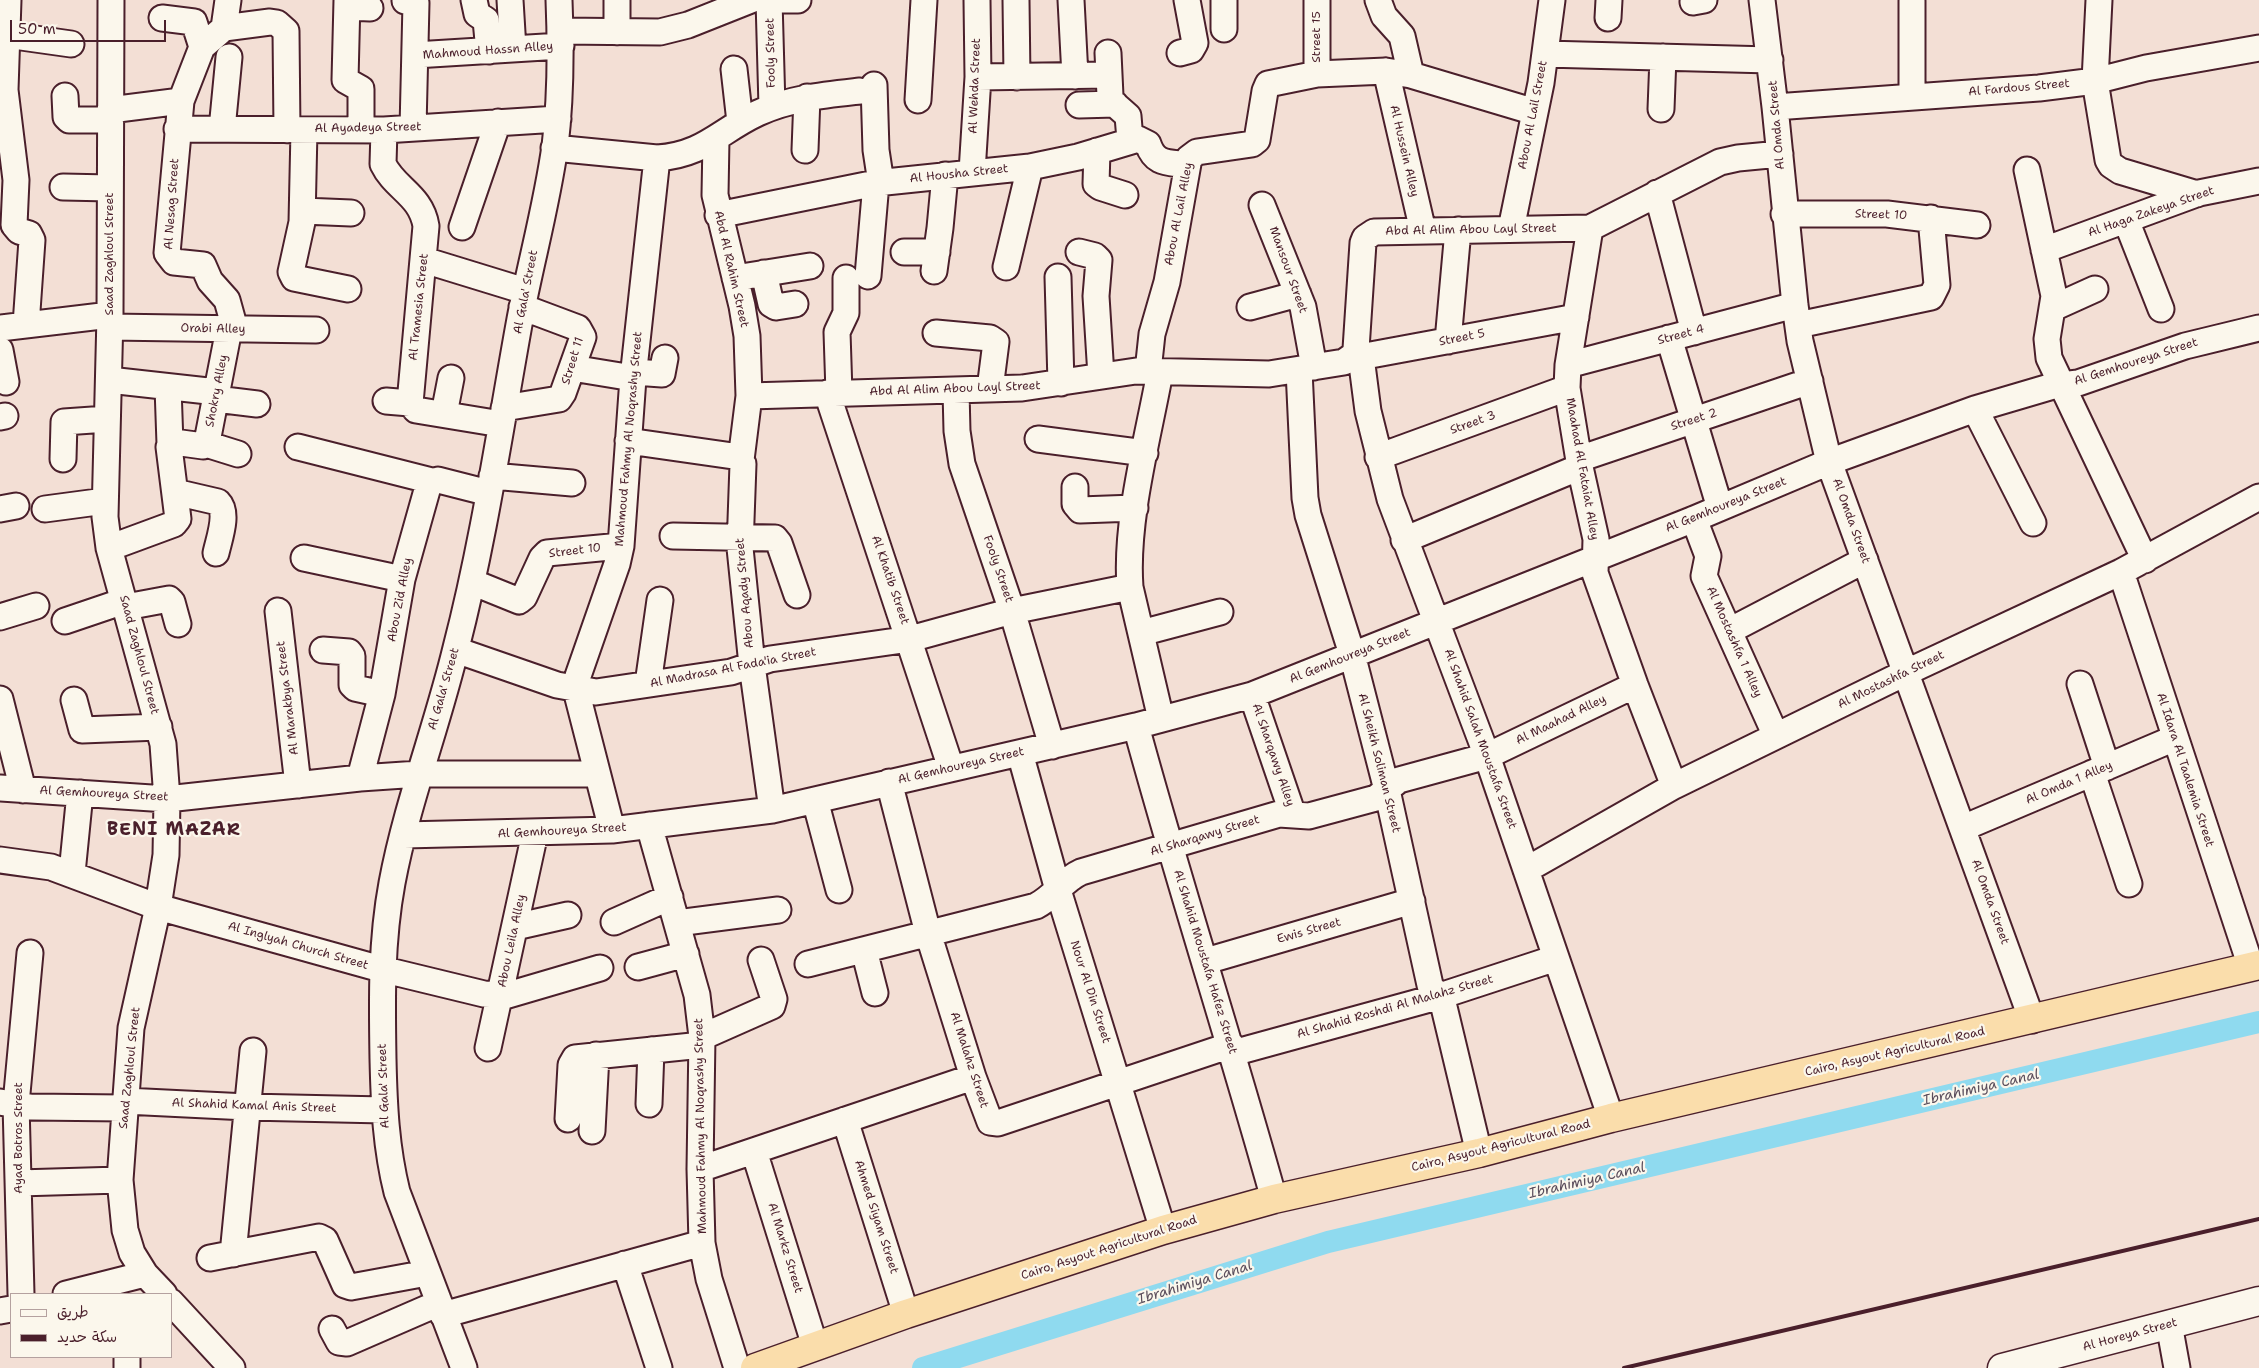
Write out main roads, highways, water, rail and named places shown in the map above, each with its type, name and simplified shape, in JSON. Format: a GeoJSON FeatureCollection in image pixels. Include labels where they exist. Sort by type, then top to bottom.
{"type":"FeatureCollection","features":[{"type":"Feature","properties":{"kind":"highway","name":"Cairo, Asyout Agricultural Road"},"geometry":{"type":"LineString","coordinates":[[755,1368],[906,1314],[1163,1230],[1274,1199],[1479,1153],[1611,1118],[2255,966]]}},
{"type":"Feature","properties":{"kind":"waterway","name":"Ibrahimiya Canal"},"geometry":{"type":"LineString","coordinates":[[923,1368],[1328,1242],[2259,1022]]}},
{"type":"Feature","properties":{"kind":"railway"},"geometry":{"type":"LineString","coordinates":[[1624,1368],[2259,1219]]}},
{"type":"Feature","properties":{"kind":"district","name":"BENI MAZAR"},"geometry":{"type":"Point","coordinates":[174,830]}}]}
